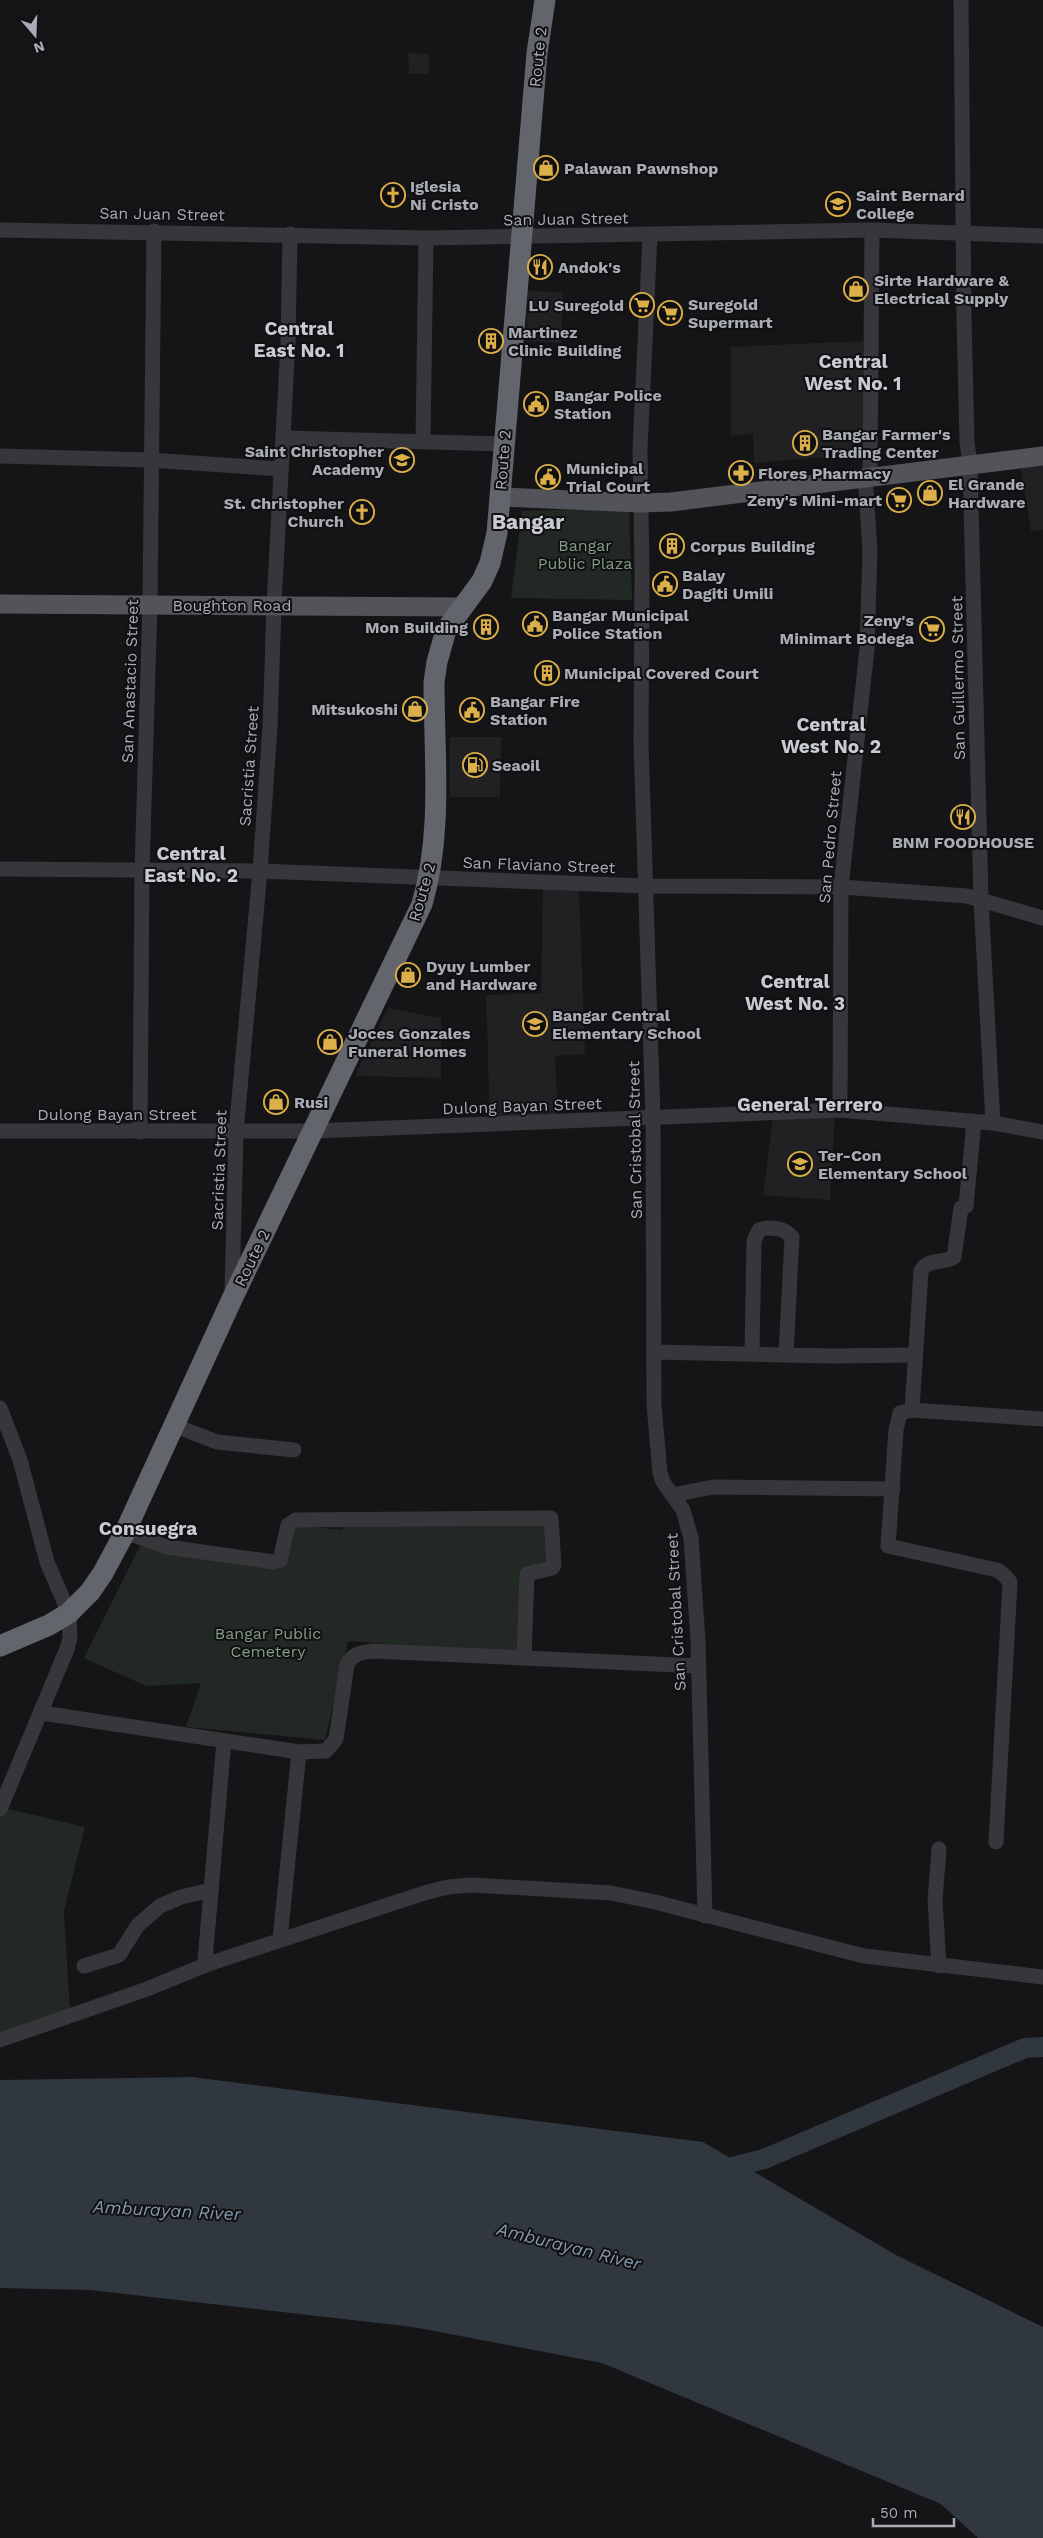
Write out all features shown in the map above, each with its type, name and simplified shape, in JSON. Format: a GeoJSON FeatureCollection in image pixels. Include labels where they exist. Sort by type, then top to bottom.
{"type":"FeatureCollection","features":[{"type":"Feature","properties":{"kind":"highway","name":"Route 2"},"geometry":{"type":"LineString","coordinates":[[0,1646],[49,1625],[68,1613],[90,1592],[126,1532],[173,1425],[232,1299],[412,927],[430,878],[436,822],[434,682],[436,662],[446,630],[452,618],[464,607],[482,581],[490,563],[497,533],[537,53],[545,0]]}},
{"type":"Feature","properties":{"kind":"main road"},"geometry":{"type":"LineString","coordinates":[[501,497],[640,503],[671,502],[1043,456]]}},
{"type":"Feature","properties":{"kind":"main road","name":"Boughton Road"},"geometry":{"type":"LineString","coordinates":[[0,604],[464,607]]}},
{"type":"Feature","properties":{"kind":"street","name":"San Guillermo Street"},"geometry":{"type":"LineString","coordinates":[[961,0],[962,232],[967,442],[970,465],[982,899],[993,1123]]}},
{"type":"Feature","properties":{"kind":"street","name":"San Juan Street"},"geometry":{"type":"LineString","coordinates":[[0,230],[154,231],[426,238],[522,238],[872,230],[1043,236]]}},
{"type":"Feature","properties":{"kind":"street","name":"San Pedro Street"},"geometry":{"type":"LineString","coordinates":[[840,1110],[841,886],[867,649],[870,550],[867,477],[872,230]]}},
{"type":"Feature","properties":{"kind":"street","name":"San Anastacio Street"},"geometry":{"type":"LineString","coordinates":[[140,1132],[142,871],[150,604],[150,460],[154,231]]}},
{"type":"Feature","properties":{"kind":"street","name":"Sacristia Street"},"geometry":{"type":"LineString","coordinates":[[232,1299],[236,1132],[260,871],[270,727],[274,605],[284,438],[290,234]]}},
{"type":"Feature","properties":{"kind":"street","name":"San Cristobal Street"},"geometry":{"type":"LineString","coordinates":[[650,235],[640,450],[642,556],[641,743],[653,1118],[654,1352],[657,1459],[663,1482],[682,1510],[691,1538],[698,1666],[705,1916]]}},
{"type":"Feature","properties":{"kind":"street"},"geometry":{"type":"LineString","coordinates":[[423,441],[426,238]]}},
{"type":"Feature","properties":{"kind":"street"},"geometry":{"type":"LineString","coordinates":[[284,438],[504,444]]}},
{"type":"Feature","properties":{"kind":"street"},"geometry":{"type":"LineString","coordinates":[[0,456],[150,460],[281,469]]}},
{"type":"Feature","properties":{"kind":"street","name":"San Flaviano Street"},"geometry":{"type":"LineString","coordinates":[[0,869],[260,871],[645,886],[841,886],[954,894],[982,899],[1043,918]]}},
{"type":"Feature","properties":{"kind":"street","name":"Dulong Bayan Street"},"geometry":{"type":"LineString","coordinates":[[0,1130],[140,1132],[313,1131],[840,1110],[993,1123],[1043,1132]]}},
{"type":"Feature","properties":{"kind":"street"},"geometry":{"type":"LineString","coordinates":[[912,1410],[914,1355],[921,1271],[923,1266],[929,1263],[954,1257],[961,1208],[966,1206],[974,1122]]}},
{"type":"Feature","properties":{"kind":"street"},"geometry":{"type":"LineString","coordinates":[[752,1354],[754,1241],[759,1230],[766,1228],[786,1231],[792,1238],[786,1355]]}},
{"type":"Feature","properties":{"kind":"street"},"geometry":{"type":"LineString","coordinates":[[654,1352],[914,1355]]}},
{"type":"Feature","properties":{"kind":"street"},"geometry":{"type":"LineString","coordinates":[[0,1408],[5,1436],[20,1460],[47,1562],[68,1613],[70,1638],[42,1713],[0,1809]]}},
{"type":"Feature","properties":{"kind":"street"},"geometry":{"type":"LineString","coordinates":[[996,1842],[1010,1582],[1008,1577],[997,1570],[889,1547],[887,1539],[893,1489],[898,1416],[900,1413],[912,1410],[1043,1419]]}},
{"type":"Feature","properties":{"kind":"street"},"geometry":{"type":"LineString","coordinates":[[173,1425],[217,1442],[294,1450]]}},
{"type":"Feature","properties":{"kind":"street"},"geometry":{"type":"LineString","coordinates":[[672,1495],[694,1489],[713,1488],[893,1489]]}},
{"type":"Feature","properties":{"kind":"street"},"geometry":{"type":"LineString","coordinates":[[126,1532],[167,1547],[274,1562],[280,1560],[288,1525],[295,1520],[551,1518],[554,1564],[552,1568],[527,1574],[524,1658]]}},
{"type":"Feature","properties":{"kind":"street"},"geometry":{"type":"LineString","coordinates":[[42,1713],[300,1752],[326,1750],[334,1743],[347,1665],[353,1656],[358,1654],[374,1651],[698,1666]]}},
{"type":"Feature","properties":{"kind":"street"},"geometry":{"type":"LineString","coordinates":[[208,1964],[205,1960],[224,1741]]}},
{"type":"Feature","properties":{"kind":"street"},"geometry":{"type":"LineString","coordinates":[[280,1939],[300,1752]]}},
{"type":"Feature","properties":{"kind":"street"},"geometry":{"type":"LineString","coordinates":[[939,1849],[935,1900],[939,1966]]}},
{"type":"Feature","properties":{"kind":"street"},"geometry":{"type":"LineString","coordinates":[[0,2040],[147,1989],[208,1964],[280,1939],[424,1893],[448,1887],[472,1885],[612,1893],[655,1902],[864,1956],[1043,1977]]}},
{"type":"Feature","properties":{"kind":"street"},"geometry":{"type":"LineString","coordinates":[[84,1966],[119,1955],[138,1925],[160,1906],[181,1897],[211,1890]]}},
{"type":"Feature","properties":{"kind":"shaded area"},"geometry":{"type":"Polygon","coordinates":[[[408,53],[429,54],[429,74],[409,74],[408,53]]]}},
{"type":"Feature","properties":{"kind":"shaded area"},"geometry":{"type":"Polygon","coordinates":[[[528,291],[563,292],[561,343],[526,341],[528,291]]]}},
{"type":"Feature","properties":{"kind":"shaded area"},"geometry":{"type":"Polygon","coordinates":[[[863,341],[864,454],[754,463],[753,434],[731,436],[731,347],[863,341]]]}},
{"type":"Feature","properties":{"kind":"shaded area"},"geometry":{"type":"Polygon","coordinates":[[[1043,463],[1043,530],[1031,531],[1020,465],[1043,463]]]}},
{"type":"Feature","properties":{"kind":"shaded area"},"geometry":{"type":"Polygon","coordinates":[[[450,737],[501,737],[500,797],[450,797],[450,737]]]}},
{"type":"Feature","properties":{"kind":"shaded area","name":"Bangar Central Elementary School"},"geometry":{"type":"Polygon","coordinates":[[[543,889],[579,889],[585,1054],[555,1056],[558,1119],[490,1121],[486,995],[541,993],[543,889]]]}},
{"type":"Feature","properties":{"kind":"shaded area"},"geometry":{"type":"Polygon","coordinates":[[[388,1008],[441,1018],[441,1078],[355,1076],[388,1008]]]}},
{"type":"Feature","properties":{"kind":"shaded area","name":"Ter-Con Elementary School"},"geometry":{"type":"Polygon","coordinates":[[[835,1116],[830,1200],[763,1195],[773,1118],[835,1116]]]}},
{"type":"Feature","properties":{"kind":"green space","name":"Bangar Public Plaza"},"geometry":{"type":"Polygon","coordinates":[[[629,508],[632,600],[511,598],[522,511],[629,508]]]}},
{"type":"Feature","properties":{"kind":"green space","name":"Bangar Public Cemetery"},"geometry":{"type":"Polygon","coordinates":[[[548,1521],[547,1566],[522,1573],[522,1653],[348,1641],[325,1740],[186,1727],[201,1683],[146,1686],[84,1658],[140,1546],[281,1566],[292,1525],[343,1530],[343,1523],[548,1521]]]}},
{"type":"Feature","properties":{"kind":"green space"},"geometry":{"type":"Polygon","coordinates":[[[0,1807],[85,1827],[64,1911],[70,2012],[0,2036],[0,1807]]]}},
{"type":"Feature","properties":{"kind":"water","name":"Amburayan River"},"geometry":{"type":"Polygon","coordinates":[[[192,2077],[703,2142],[896,2255],[1043,2327],[1043,2538],[978,2538],[941,2504],[602,2363],[413,2327],[90,2290],[0,2288],[0,2080],[192,2077]]]}},
{"type":"Feature","properties":{"kind":"waterway"},"geometry":{"type":"LineString","coordinates":[[717,2171],[764,2159],[1025,2048],[1043,2047]]}},
{"type":"Feature","properties":{"kind":"place","name":"Palawan Pawnshop"},"geometry":{"type":"Point","coordinates":[546,168]}},
{"type":"Feature","properties":{"kind":"place","name":"Iglesia Ni Cristo"},"geometry":{"type":"Point","coordinates":[393,195]}},
{"type":"Feature","properties":{"kind":"place","name":"Saint Bernard College"},"geometry":{"type":"Point","coordinates":[838,204]}},
{"type":"Feature","properties":{"kind":"place","name":"Andok's"},"geometry":{"type":"Point","coordinates":[540,267]}},
{"type":"Feature","properties":{"kind":"place","name":"Sirte Hardware & Electrical Supply"},"geometry":{"type":"Point","coordinates":[856,289]}},
{"type":"Feature","properties":{"kind":"place","name":"LU Suregold"},"geometry":{"type":"Point","coordinates":[642,305]}},
{"type":"Feature","properties":{"kind":"place","name":"Suregold Supermart"},"geometry":{"type":"Point","coordinates":[670,313]}},
{"type":"Feature","properties":{"kind":"place","name":"Martinez Clinic Building"},"geometry":{"type":"Point","coordinates":[491,341]}},
{"type":"Feature","properties":{"kind":"place","name":"Bangar Police Station"},"geometry":{"type":"Point","coordinates":[536,404]}},
{"type":"Feature","properties":{"kind":"place","name":"Bangar Farmer's Trading Center"},"geometry":{"type":"Point","coordinates":[805,443]}},
{"type":"Feature","properties":{"kind":"place","name":"Saint Christopher Academy"},"geometry":{"type":"Point","coordinates":[402,460]}},
{"type":"Feature","properties":{"kind":"place","name":"Flores Pharmacy"},"geometry":{"type":"Point","coordinates":[741,473]}},
{"type":"Feature","properties":{"kind":"place","name":"Municipal Trial Court"},"geometry":{"type":"Point","coordinates":[548,477]}},
{"type":"Feature","properties":{"kind":"place","name":"El Grande Hardware"},"geometry":{"type":"Point","coordinates":[930,493]}},
{"type":"Feature","properties":{"kind":"place","name":"Zeny's Mini-mart"},"geometry":{"type":"Point","coordinates":[899,500]}},
{"type":"Feature","properties":{"kind":"place","name":"St. Christopher Church"},"geometry":{"type":"Point","coordinates":[362,512]}},
{"type":"Feature","properties":{"kind":"place","name":"Corpus Building"},"geometry":{"type":"Point","coordinates":[672,546]}},
{"type":"Feature","properties":{"kind":"place","name":"Balay Dagiti Umili"},"geometry":{"type":"Point","coordinates":[665,584]}},
{"type":"Feature","properties":{"kind":"place","name":"Bangar Municipal Police Station"},"geometry":{"type":"Point","coordinates":[535,624]}},
{"type":"Feature","properties":{"kind":"place","name":"Mon Building"},"geometry":{"type":"Point","coordinates":[486,627]}},
{"type":"Feature","properties":{"kind":"place","name":"Zeny's Minimart Bodega"},"geometry":{"type":"Point","coordinates":[932,629]}},
{"type":"Feature","properties":{"kind":"place","name":"Municipal Covered Court"},"geometry":{"type":"Point","coordinates":[547,673]}},
{"type":"Feature","properties":{"kind":"place","name":"Mitsukoshi"},"geometry":{"type":"Point","coordinates":[415,709]}},
{"type":"Feature","properties":{"kind":"place","name":"Bangar Fire Station"},"geometry":{"type":"Point","coordinates":[472,710]}},
{"type":"Feature","properties":{"kind":"place","name":"Seaoil"},"geometry":{"type":"Point","coordinates":[475,765]}},
{"type":"Feature","properties":{"kind":"place","name":"BNM FOODHOUSE"},"geometry":{"type":"Point","coordinates":[963,817]}},
{"type":"Feature","properties":{"kind":"place","name":"Dyuy Lumber and Hardware"},"geometry":{"type":"Point","coordinates":[408,975]}},
{"type":"Feature","properties":{"kind":"place","name":"Bangar Central Elementary School"},"geometry":{"type":"Point","coordinates":[535,1024]}},
{"type":"Feature","properties":{"kind":"place","name":"Joces Gonzales Funeral Homes"},"geometry":{"type":"Point","coordinates":[330,1042]}},
{"type":"Feature","properties":{"kind":"place","name":"Rusi"},"geometry":{"type":"Point","coordinates":[276,1102]}},
{"type":"Feature","properties":{"kind":"place","name":"Ter-Con Elementary School"},"geometry":{"type":"Point","coordinates":[800,1164]}},
{"type":"Feature","properties":{"kind":"district","name":"Central East No. 1"},"geometry":{"type":"Point","coordinates":[299,339]}},
{"type":"Feature","properties":{"kind":"district","name":"Central West No. 1"},"geometry":{"type":"Point","coordinates":[853,372]}},
{"type":"Feature","properties":{"kind":"district","name":"Bangar"},"geometry":{"type":"Point","coordinates":[528,521]}},
{"type":"Feature","properties":{"kind":"district","name":"Central West No. 2"},"geometry":{"type":"Point","coordinates":[831,735]}},
{"type":"Feature","properties":{"kind":"district","name":"Central East No. 2"},"geometry":{"type":"Point","coordinates":[191,864]}},
{"type":"Feature","properties":{"kind":"district","name":"Central West No. 3"},"geometry":{"type":"Point","coordinates":[795,992]}},
{"type":"Feature","properties":{"kind":"district","name":"General Terrero"},"geometry":{"type":"Point","coordinates":[810,1104]}},
{"type":"Feature","properties":{"kind":"district","name":"Consuegra"},"geometry":{"type":"Point","coordinates":[148,1528]}}]}
